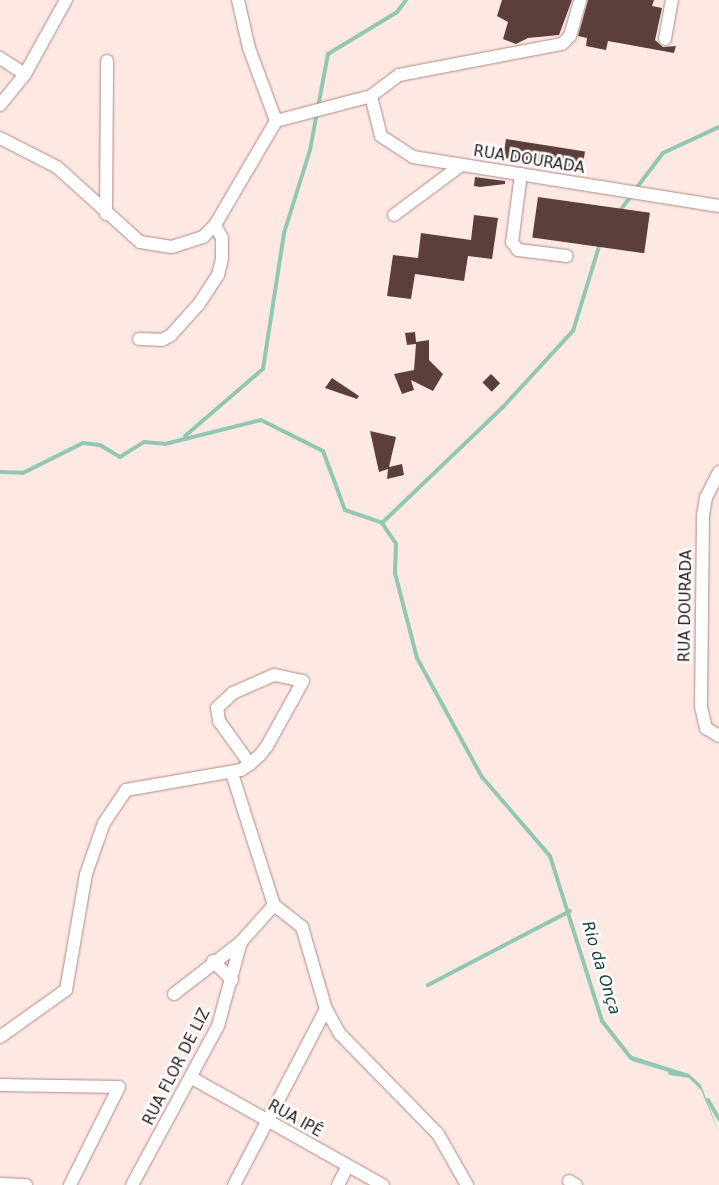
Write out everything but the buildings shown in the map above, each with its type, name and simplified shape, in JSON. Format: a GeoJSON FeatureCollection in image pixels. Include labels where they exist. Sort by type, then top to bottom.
{"type":"FeatureCollection","features":[{"type":"Feature","properties":{"kind":"street"},"geometry":{"type":"LineString","coordinates":[[0,105],[25,74],[66,0]]}},
{"type":"Feature","properties":{"kind":"street"},"geometry":{"type":"LineString","coordinates":[[238,0],[243,30],[276,121]]}},
{"type":"Feature","properties":{"kind":"street"},"geometry":{"type":"LineString","coordinates":[[0,138],[57,168],[106,214],[140,242],[158,246],[187,244],[215,225],[276,121],[308,109],[371,96],[399,74],[562,44],[570,36],[580,0]]}},
{"type":"Feature","properties":{"kind":"street"},"geometry":{"type":"LineString","coordinates":[[665,39],[672,0]]}},
{"type":"Feature","properties":{"kind":"street"},"geometry":{"type":"LineString","coordinates":[[0,58],[25,74]]}},
{"type":"Feature","properties":{"kind":"street"},"geometry":{"type":"LineString","coordinates":[[106,214],[107,61]]}},
{"type":"Feature","properties":{"kind":"street","name":"RUA DOURADA"},"geometry":{"type":"LineString","coordinates":[[371,96],[377,127],[393,148],[413,157],[719,206]]}},
{"type":"Feature","properties":{"kind":"street"},"geometry":{"type":"LineString","coordinates":[[394,215],[460,166]]}},
{"type":"Feature","properties":{"kind":"street"},"geometry":{"type":"LineString","coordinates":[[521,174],[512,242],[518,250],[567,256]]}},
{"type":"Feature","properties":{"kind":"street"},"geometry":{"type":"LineString","coordinates":[[139,339],[162,340],[171,335],[199,304],[218,275],[222,259],[222,238],[215,225]]}},
{"type":"Feature","properties":{"kind":"street","name":"RUA DOURADA"},"geometry":{"type":"LineString","coordinates":[[719,472],[706,497],[703,515],[701,707],[706,728],[719,736]]}},
{"type":"Feature","properties":{"kind":"street"},"geometry":{"type":"LineString","coordinates":[[0,1037],[66,990],[86,874],[104,823],[126,790],[232,773],[250,764],[267,746],[303,681],[274,675],[233,693],[217,708],[218,721],[250,764]]}},
{"type":"Feature","properties":{"kind":"street"},"geometry":{"type":"LineString","coordinates":[[232,773],[273,908],[302,927],[326,1009],[349,1046],[438,1134],[467,1185]]}},
{"type":"Feature","properties":{"kind":"street"},"geometry":{"type":"LineString","coordinates":[[174,994],[213,961],[241,942],[273,908]]}},
{"type":"Feature","properties":{"kind":"street","name":"RUA FLOR DE LIZ"},"geometry":{"type":"LineString","coordinates":[[132,1185],[192,1078],[224,1013],[241,942]]}},
{"type":"Feature","properties":{"kind":"street"},"geometry":{"type":"LineString","coordinates":[[213,961],[232,980]]}},
{"type":"Feature","properties":{"kind":"street"},"geometry":{"type":"LineString","coordinates":[[234,1185],[326,1009]]}},
{"type":"Feature","properties":{"kind":"street","name":"RUA IPÊ"},"geometry":{"type":"LineString","coordinates":[[192,1078],[266,1122],[383,1185]]}},
{"type":"Feature","properties":{"kind":"street"},"geometry":{"type":"LineString","coordinates":[[0,1085],[119,1087],[70,1185]]}},
{"type":"Feature","properties":{"kind":"street"},"geometry":{"type":"LineString","coordinates":[[338,1185],[347,1167]]}},
{"type":"Feature","properties":{"kind":"street"},"geometry":{"type":"LineString","coordinates":[[0,1184],[26,1185]]}},
{"type":"Feature","properties":{"kind":"shaded area"},"geometry":{"type":"Polygon","coordinates":[[[603,1021],[629,1055],[689,1074],[701,1085],[719,1133],[701,1090],[689,1078],[632,1061],[603,1021]]]}},
{"type":"Feature","properties":{"kind":"waterway"},"geometry":{"type":"LineString","coordinates":[[185,436],[263,369],[284,233],[310,150],[328,54],[397,12],[406,0]]}},
{"type":"Feature","properties":{"kind":"waterway"},"geometry":{"type":"LineString","coordinates":[[635,190],[663,153],[719,127]]}},
{"type":"Feature","properties":{"kind":"waterway"},"geometry":{"type":"LineString","coordinates":[[619,212],[631,196]]}},
{"type":"Feature","properties":{"kind":"waterway"},"geometry":{"type":"LineString","coordinates":[[382,523],[503,407],[573,331],[600,243]]}},
{"type":"Feature","properties":{"kind":"waterway"},"geometry":{"type":"LineString","coordinates":[[0,472],[23,473],[83,443],[100,445],[120,457],[144,442],[165,444],[261,420],[323,451],[345,510],[382,523]]}},
{"type":"Feature","properties":{"kind":"waterway"},"geometry":{"type":"LineString","coordinates":[[382,523],[396,544],[395,573],[417,658],[482,777],[550,856],[602,1021],[631,1058]]}},
{"type":"Feature","properties":{"kind":"waterway"},"geometry":{"type":"LineString","coordinates":[[428,985],[570,911]]}},
{"type":"Feature","properties":{"kind":"waterway","name":"Rio da Onça"},"geometry":{"type":"LineString","coordinates":[[670,1073],[688,1076]]}},
{"type":"Feature","properties":{"kind":"waterway","name":"Rio da Onça"},"geometry":{"type":"LineString","coordinates":[[708,1100],[719,1119]]}}]}
